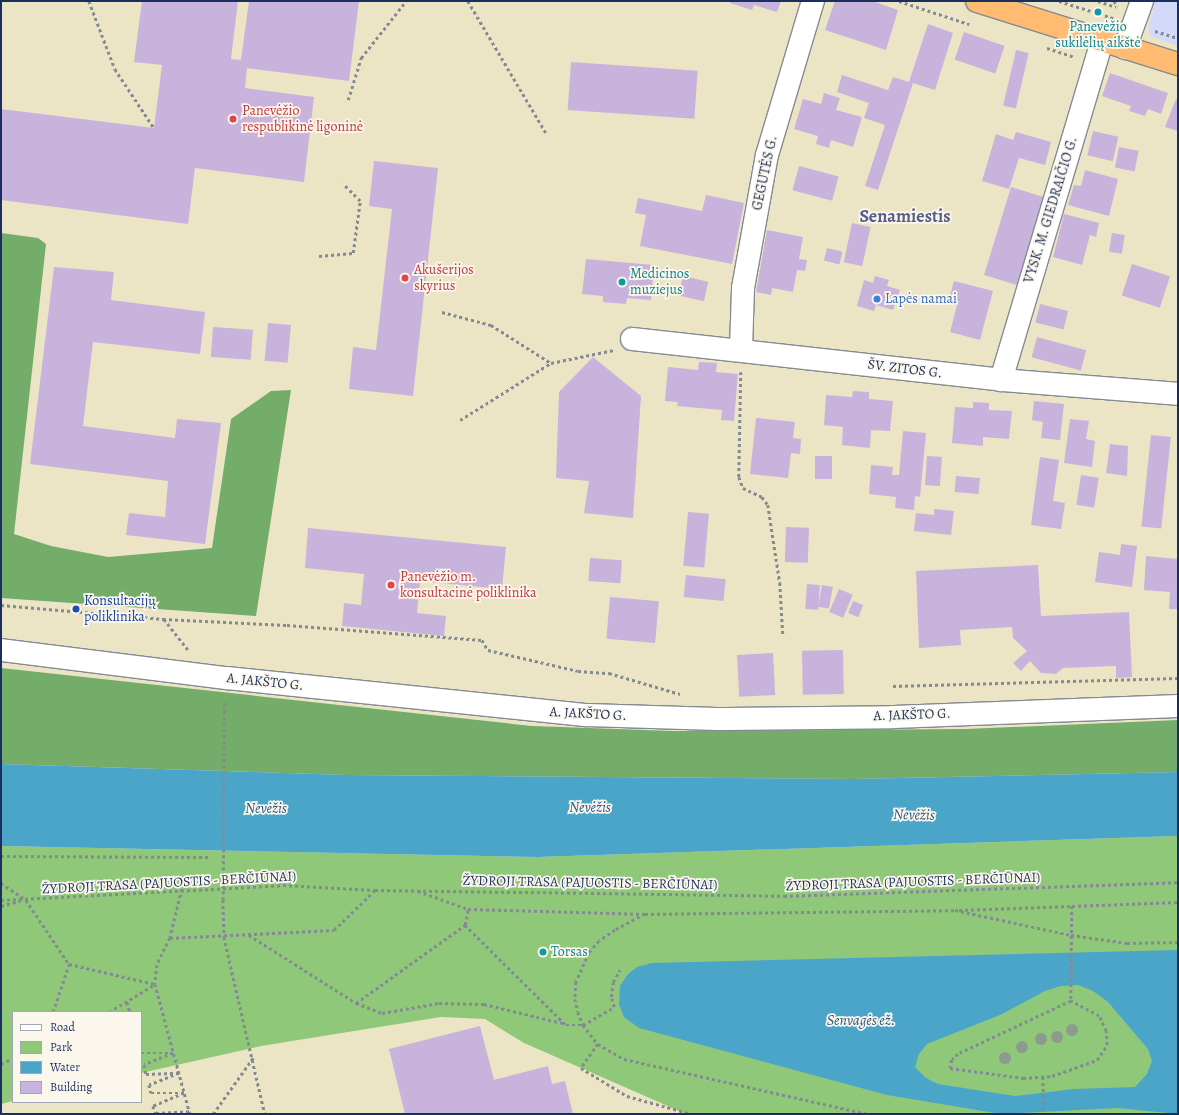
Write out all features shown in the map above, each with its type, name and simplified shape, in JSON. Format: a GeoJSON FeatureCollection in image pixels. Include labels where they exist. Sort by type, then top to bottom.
{"type":"FeatureCollection","features":[{"type":"Feature","properties":{"kind":"highway"},"geometry":{"type":"LineString","coordinates":[[977,1],[1178,64]]}},
{"type":"Feature","properties":{"kind":"street","name":"GEGUTĖS G."},"geometry":{"type":"LineString","coordinates":[[741,349],[743,288],[767,155],[812,1]]}},
{"type":"Feature","properties":{"kind":"street"},"geometry":{"type":"LineString","coordinates":[[1125,48],[1142,1]]}},
{"type":"Feature","properties":{"kind":"street","name":"VYSK. M. GIEDRAIČIO G."},"geometry":{"type":"LineString","coordinates":[[1001,380],[1102,41]]}},
{"type":"Feature","properties":{"kind":"street","name":"ŠV. ZITOS G."},"geometry":{"type":"LineString","coordinates":[[632,339],[741,349],[1001,380],[1178,394]]}},
{"type":"Feature","properties":{"kind":"street","name":"A. JAKŠTO G."},"geometry":{"type":"LineString","coordinates":[[1,650],[227,678],[587,715],[717,719],[894,716],[1178,706]]}},
{"type":"Feature","properties":{"kind":"path"},"geometry":{"type":"LineString","coordinates":[[89,1],[115,70],[154,128]]}},
{"type":"Feature","properties":{"kind":"path"},"geometry":{"type":"LineString","coordinates":[[348,100],[361,58],[406,1]]}},
{"type":"Feature","properties":{"kind":"path"},"geometry":{"type":"LineString","coordinates":[[468,1],[546,133]]}},
{"type":"Feature","properties":{"kind":"path"},"geometry":{"type":"LineString","coordinates":[[1098,1],[1120,8]]}},
{"type":"Feature","properties":{"kind":"path"},"geometry":{"type":"LineString","coordinates":[[319,256],[353,253],[360,201],[342,184]]}},
{"type":"Feature","properties":{"kind":"path"},"geometry":{"type":"LineString","coordinates":[[442,312],[491,325],[551,363]]}},
{"type":"Feature","properties":{"kind":"path"},"geometry":{"type":"LineString","coordinates":[[460,420],[551,363],[626,348],[632,339]]}},
{"type":"Feature","properties":{"kind":"path"},"geometry":{"type":"LineString","coordinates":[[741,349],[739,477],[743,488],[762,497],[768,505],[780,583],[783,636]]}},
{"type":"Feature","properties":{"kind":"path"},"geometry":{"type":"LineString","coordinates":[[1,605],[164,619],[287,625],[482,640],[488,650],[578,671],[609,673],[687,696]]}},
{"type":"Feature","properties":{"kind":"path"},"geometry":{"type":"LineString","coordinates":[[892,686],[1178,678]]}},
{"type":"Feature","properties":{"kind":"path"},"geometry":{"type":"LineString","coordinates":[[224,712],[224,937],[265,1114]]}},
{"type":"Feature","properties":{"kind":"path"},"geometry":{"type":"LineString","coordinates":[[1,856],[209,857]]}},
{"type":"Feature","properties":{"kind":"path","name":"ŽYDROJI TRASA (PAJUOSTIS - BERČIŪNAI)"},"geometry":{"type":"LineString","coordinates":[[1,900],[26,900],[182,889],[283,885],[375,890],[784,896],[1178,882]]}},
{"type":"Feature","properties":{"kind":"path"},"geometry":{"type":"LineString","coordinates":[[1,883],[26,900],[69,964],[155,984]]}},
{"type":"Feature","properties":{"kind":"path"},"geometry":{"type":"LineString","coordinates":[[182,889],[170,938],[157,965],[155,984],[174,1053],[189,1112],[156,1113],[153,1106],[184,1093]]}},
{"type":"Feature","properties":{"kind":"path"},"geometry":{"type":"LineString","coordinates":[[170,938],[224,937],[334,930],[375,890]]}},
{"type":"Feature","properties":{"kind":"path"},"geometry":{"type":"LineString","coordinates":[[416,890],[468,909],[645,914],[955,910],[1178,902]]}},
{"type":"Feature","properties":{"kind":"path"},"geometry":{"type":"LineString","coordinates":[[1,906],[26,900]]}},
{"type":"Feature","properties":{"kind":"path"},"geometry":{"type":"LineString","coordinates":[[1071,1001],[1072,906]]}},
{"type":"Feature","properties":{"kind":"path"},"geometry":{"type":"LineString","coordinates":[[356,1003],[465,925],[468,909]]}},
{"type":"Feature","properties":{"kind":"path"},"geometry":{"type":"LineString","coordinates":[[955,910],[1071,935],[1127,943],[1178,942]]}},
{"type":"Feature","properties":{"kind":"path"},"geometry":{"type":"LineString","coordinates":[[645,914],[614,930],[589,953],[576,982],[575,999],[583,1025],[598,1044],[624,1059],[868,1114]]}},
{"type":"Feature","properties":{"kind":"path"},"geometry":{"type":"LineString","coordinates":[[465,925],[566,1024]]}},
{"type":"Feature","properties":{"kind":"path"},"geometry":{"type":"LineString","coordinates":[[249,935],[356,1003],[382,1013],[439,1003],[484,1004],[566,1024],[583,1025],[614,1007],[611,997],[613,982],[620,970]]}},
{"type":"Feature","properties":{"kind":"path"},"geometry":{"type":"LineString","coordinates":[[53,1011],[69,964]]}},
{"type":"Feature","properties":{"kind":"path"},"geometry":{"type":"LineString","coordinates":[[111,1011],[155,984]]}},
{"type":"Feature","properties":{"kind":"path"},"geometry":{"type":"LineString","coordinates":[[1071,1001],[1099,1016],[1106,1031],[1107,1045],[1097,1060],[1082,1067],[1043,1077],[996,1076],[950,1068],[952,1060],[958,1054],[1071,1001]]}},
{"type":"Feature","properties":{"kind":"path"},"geometry":{"type":"LineString","coordinates":[[127,1002],[130,1011]]}},
{"type":"Feature","properties":{"kind":"path"},"geometry":{"type":"LineString","coordinates":[[598,1044],[581,1068],[627,1096],[692,1114]]}},
{"type":"Feature","properties":{"kind":"path"},"geometry":{"type":"LineString","coordinates":[[142,1053],[174,1053]]}},
{"type":"Feature","properties":{"kind":"path"},"geometry":{"type":"LineString","coordinates":[[174,1053],[144,1065],[146,1074],[179,1073]]}},
{"type":"Feature","properties":{"kind":"path"},"geometry":{"type":"LineString","coordinates":[[1,1064],[12,1058]]}},
{"type":"Feature","properties":{"kind":"path"},"geometry":{"type":"LineString","coordinates":[[213,1114],[252,1058]]}},
{"type":"Feature","properties":{"kind":"path"},"geometry":{"type":"LineString","coordinates":[[179,1073],[149,1085],[151,1093],[184,1093]]}},
{"type":"Feature","properties":{"kind":"path"},"geometry":{"type":"LineString","coordinates":[[1043,1077],[1044,1114]]}},
{"type":"Feature","properties":{"kind":"shaded area"},"geometry":{"type":"Polygon","coordinates":[[[1155,1],[1178,1],[1178,46],[1150,36],[1148,29],[1155,1]]]}},
{"type":"Feature","properties":{"kind":"green space"},"geometry":{"type":"Polygon","coordinates":[[[1,233],[38,238],[46,244],[14,534],[51,546],[108,557],[212,548],[231,419],[271,391],[291,390],[256,616],[1,598],[1,233]]]}},
{"type":"Feature","properties":{"kind":"green space"},"geometry":{"type":"Polygon","coordinates":[[[1,668],[532,726],[673,731],[966,729],[1178,720],[1178,772],[853,779],[347,775],[1,764],[1,668]]]}},
{"type":"Feature","properties":{"kind":"green space"},"geometry":{"type":"Polygon","coordinates":[[[1178,836],[1178,1114],[686,1114],[524,1043],[485,1019],[441,1017],[261,1046],[142,1073],[142,1011],[12,1011],[12,1101],[1,1104],[1,846],[538,857],[1178,836]]]}},
{"type":"Feature","properties":{"kind":"water","name":"Nevėžis"},"geometry":{"type":"Polygon","coordinates":[[[1,764],[347,775],[853,779],[1178,772],[1178,836],[538,857],[1,846],[1,764]]]}},
{"type":"Feature","properties":{"kind":"water","name":"Senvagės ež."},"geometry":{"type":"Polygon","coordinates":[[[1178,950],[1178,1114],[1117,1108],[1001,1114],[887,1095],[639,1028],[624,1017],[619,1005],[620,986],[628,974],[637,967],[652,963],[1178,950]],[[1078,985],[1061,986],[1045,991],[1000,1015],[927,1044],[919,1054],[915,1067],[926,1078],[938,1084],[1015,1096],[1074,1089],[1135,1087],[1147,1074],[1152,1061],[1148,1049],[1108,1002],[1093,991],[1078,985]]]}},
{"type":"Feature","properties":{"kind":"building","name":"Panevėžio respublikinė ligoninė"},"geometry":{"type":"Polygon","coordinates":[[[142,1],[238,1],[231,59],[241,60],[249,1],[359,1],[349,81],[247,68],[245,88],[314,97],[304,182],[195,168],[188,224],[1,200],[1,109],[154,128],[162,65],[134,62],[142,1]]]}},
{"type":"Feature","properties":{"kind":"building"},"geometry":{"type":"Polygon","coordinates":[[[731,1],[781,1],[777,12],[754,5],[752,10],[730,3],[731,1]]]}},
{"type":"Feature","properties":{"kind":"building"},"geometry":{"type":"Polygon","coordinates":[[[835,1],[872,1],[898,10],[886,50],[825,30],[835,1]]]}},
{"type":"Feature","properties":{"kind":"building"},"geometry":{"type":"Polygon","coordinates":[[[928,24],[953,33],[935,90],[913,83],[878,190],[865,186],[885,125],[864,118],[869,103],[837,92],[842,75],[888,90],[893,77],[909,82],[928,24]]]}},
{"type":"Feature","properties":{"kind":"building"},"geometry":{"type":"Polygon","coordinates":[[[964,32],[1005,46],[995,73],[955,59],[964,32]]]}},
{"type":"Feature","properties":{"kind":"building"},"geometry":{"type":"Polygon","coordinates":[[[1016,50],[1029,53],[1016,108],[1003,106],[1016,50]]]}},
{"type":"Feature","properties":{"kind":"building"},"geometry":{"type":"Polygon","coordinates":[[[571,62],[698,71],[694,119],[568,110],[571,62]]]}},
{"type":"Feature","properties":{"kind":"building"},"geometry":{"type":"Polygon","coordinates":[[[1110,73],[1168,93],[1161,114],[1148,109],[1145,116],[1129,111],[1131,106],[1102,96],[1110,73]]]}},
{"type":"Feature","properties":{"kind":"building"},"geometry":{"type":"Polygon","coordinates":[[[824,93],[840,98],[836,110],[862,117],[853,147],[831,140],[829,148],[816,144],[818,136],[794,129],[803,99],[821,104],[824,93]]]}},
{"type":"Feature","properties":{"kind":"building"},"geometry":{"type":"Polygon","coordinates":[[[1176,99],[1178,100],[1178,131],[1165,127],[1176,99]]]}},
{"type":"Feature","properties":{"kind":"building"},"geometry":{"type":"Polygon","coordinates":[[[1093,131],[1118,137],[1113,161],[1087,155],[1093,131]]]}},
{"type":"Feature","properties":{"kind":"building"},"geometry":{"type":"Polygon","coordinates":[[[1016,132],[1051,142],[1045,165],[1019,158],[1009,189],[982,181],[996,134],[1013,140],[1016,132]]]}},
{"type":"Feature","properties":{"kind":"building"},"geometry":{"type":"Polygon","coordinates":[[[1119,147],[1139,151],[1135,171],[1115,168],[1119,147]]]}},
{"type":"Feature","properties":{"kind":"building","name":"Akušerijos skyrius"},"geometry":{"type":"Polygon","coordinates":[[[374,161],[438,168],[413,396],[349,389],[353,347],[376,350],[392,209],[369,206],[374,161]]]}},
{"type":"Feature","properties":{"kind":"building"},"geometry":{"type":"Polygon","coordinates":[[[799,166],[839,177],[832,201],[793,190],[799,166]]]}},
{"type":"Feature","properties":{"kind":"building"},"geometry":{"type":"Polygon","coordinates":[[[1085,170],[1118,179],[1109,216],[1068,205],[1074,185],[1081,186],[1085,170]]]}},
{"type":"Feature","properties":{"kind":"building"},"geometry":{"type":"Polygon","coordinates":[[[1011,187],[1044,197],[1017,285],[984,275],[1011,187]]]}},
{"type":"Feature","properties":{"kind":"building"},"geometry":{"type":"Polygon","coordinates":[[[706,195],[744,203],[732,264],[640,246],[646,215],[635,213],[638,198],[702,211],[706,195]]]}},
{"type":"Feature","properties":{"kind":"building"},"geometry":{"type":"Polygon","coordinates":[[[1064,214],[1099,223],[1096,237],[1090,235],[1082,265],[1053,257],[1064,214]]]}},
{"type":"Feature","properties":{"kind":"building"},"geometry":{"type":"Polygon","coordinates":[[[852,223],[871,227],[862,266],[844,262],[852,223]]]}},
{"type":"Feature","properties":{"kind":"building"},"geometry":{"type":"Polygon","coordinates":[[[767,230],[803,237],[799,259],[807,260],[805,271],[797,270],[793,292],[772,288],[771,295],[756,292],[767,230]]]}},
{"type":"Feature","properties":{"kind":"building"},"geometry":{"type":"Polygon","coordinates":[[[1112,233],[1125,235],[1122,254],[1109,252],[1112,233]]]}},
{"type":"Feature","properties":{"kind":"building"},"geometry":{"type":"Polygon","coordinates":[[[827,248],[843,252],[839,264],[824,261],[827,248]]]}},
{"type":"Feature","properties":{"kind":"building"},"geometry":{"type":"Polygon","coordinates":[[[586,259],[654,265],[651,300],[627,298],[626,304],[603,302],[603,296],[582,294],[586,259]]]}},
{"type":"Feature","properties":{"kind":"building"},"geometry":{"type":"Polygon","coordinates":[[[1132,264],[1170,276],[1160,308],[1122,295],[1132,264]]]}},
{"type":"Feature","properties":{"kind":"building"},"geometry":{"type":"Polygon","coordinates":[[[54,267],[114,272],[111,300],[205,312],[200,354],[93,342],[83,426],[175,438],[177,419],[221,423],[205,544],[126,535],[129,513],[165,517],[168,481],[30,464],[54,267]]]}},
{"type":"Feature","properties":{"kind":"building"},"geometry":{"type":"Polygon","coordinates":[[[683,276],[708,282],[704,301],[679,295],[683,276]]]}},
{"type":"Feature","properties":{"kind":"building"},"geometry":{"type":"Polygon","coordinates":[[[875,276],[889,280],[887,286],[900,290],[893,310],[876,305],[874,311],[857,306],[864,280],[873,283],[875,276]]]}},
{"type":"Feature","properties":{"kind":"building"},"geometry":{"type":"Polygon","coordinates":[[[954,281],[993,291],[980,340],[950,332],[957,305],[948,303],[954,281]]]}},
{"type":"Feature","properties":{"kind":"building"},"geometry":{"type":"Polygon","coordinates":[[[1040,304],[1068,311],[1064,329],[1035,322],[1040,304]]]}},
{"type":"Feature","properties":{"kind":"building"},"geometry":{"type":"Polygon","coordinates":[[[268,323],[291,325],[288,363],[265,361],[268,323]]]}},
{"type":"Feature","properties":{"kind":"building"},"geometry":{"type":"Polygon","coordinates":[[[213,327],[253,330],[251,360],[211,357],[213,327]]]}},
{"type":"Feature","properties":{"kind":"building"},"geometry":{"type":"Polygon","coordinates":[[[1037,337],[1086,350],[1081,370],[1032,357],[1037,337]]]}},
{"type":"Feature","properties":{"kind":"building"},"geometry":{"type":"Polygon","coordinates":[[[593,357],[641,396],[633,518],[584,513],[589,481],[556,478],[559,392],[593,357]]]}},
{"type":"Feature","properties":{"kind":"building"},"geometry":{"type":"Polygon","coordinates":[[[699,362],[717,363],[716,372],[738,374],[734,421],[721,420],[722,410],[677,406],[678,402],[665,401],[668,367],[698,370],[699,362]]]}},
{"type":"Feature","properties":{"kind":"building"},"geometry":{"type":"Polygon","coordinates":[[[853,391],[869,392],[869,399],[893,401],[890,431],[871,430],[870,448],[842,445],[843,427],[824,425],[826,395],[852,397],[853,391]]]}},
{"type":"Feature","properties":{"kind":"building"},"geometry":{"type":"Polygon","coordinates":[[[1034,401],[1064,404],[1060,440],[1041,438],[1043,422],[1032,420],[1034,401]]]}},
{"type":"Feature","properties":{"kind":"building"},"geometry":{"type":"Polygon","coordinates":[[[973,402],[989,403],[989,410],[1012,411],[1009,439],[983,437],[983,446],[952,443],[955,407],[973,408],[973,402]]]}},
{"type":"Feature","properties":{"kind":"building"},"geometry":{"type":"Polygon","coordinates":[[[756,418],[795,422],[793,438],[801,439],[800,454],[791,453],[788,478],[750,474],[756,418]]]}},
{"type":"Feature","properties":{"kind":"building"},"geometry":{"type":"Polygon","coordinates":[[[1070,419],[1089,421],[1086,439],[1095,441],[1092,467],[1064,463],[1070,419]]]}},
{"type":"Feature","properties":{"kind":"building"},"geometry":{"type":"Polygon","coordinates":[[[903,431],[926,433],[920,497],[915,496],[914,510],[895,508],[896,497],[869,494],[871,465],[893,467],[892,475],[899,475],[903,431]]]}},
{"type":"Feature","properties":{"kind":"building"},"geometry":{"type":"Polygon","coordinates":[[[1151,435],[1171,437],[1161,529],[1141,526],[1151,435]]]}},
{"type":"Feature","properties":{"kind":"building"},"geometry":{"type":"Polygon","coordinates":[[[1110,444],[1128,446],[1127,476],[1106,473],[1110,444]]]}},
{"type":"Feature","properties":{"kind":"building"},"geometry":{"type":"Polygon","coordinates":[[[815,456],[832,456],[832,479],[815,479],[815,456]]]}},
{"type":"Feature","properties":{"kind":"building"},"geometry":{"type":"Polygon","coordinates":[[[927,456],[942,457],[940,486],[925,485],[927,456]]]}},
{"type":"Feature","properties":{"kind":"building"},"geometry":{"type":"Polygon","coordinates":[[[1040,457],[1059,460],[1053,501],[1065,503],[1061,529],[1031,525],[1040,457]]]}},
{"type":"Feature","properties":{"kind":"building"},"geometry":{"type":"Polygon","coordinates":[[[1081,475],[1099,478],[1094,507],[1076,505],[1081,475]]]}},
{"type":"Feature","properties":{"kind":"building"},"geometry":{"type":"Polygon","coordinates":[[[956,476],[980,478],[979,494],[955,492],[956,476]]]}},
{"type":"Feature","properties":{"kind":"building"},"geometry":{"type":"Polygon","coordinates":[[[934,509],[954,511],[951,535],[914,531],[916,513],[934,515],[934,509]]]}},
{"type":"Feature","properties":{"kind":"building"},"geometry":{"type":"Polygon","coordinates":[[[688,512],[709,514],[704,568],[683,566],[688,512]]]}},
{"type":"Feature","properties":{"kind":"building"},"geometry":{"type":"Polygon","coordinates":[[[786,527],[809,528],[808,563],[785,562],[786,527]]]}},
{"type":"Feature","properties":{"kind":"building","name":"Panevėžio m. konsultacinė poliklinika"},"geometry":{"type":"Polygon","coordinates":[[[308,528],[506,547],[502,589],[420,581],[417,613],[446,616],[444,636],[342,626],[344,603],[361,605],[364,574],[305,568],[308,528]]]}},
{"type":"Feature","properties":{"kind":"building"},"geometry":{"type":"Polygon","coordinates":[[[1121,544],[1137,546],[1132,587],[1095,582],[1099,552],[1120,555],[1121,544]]]}},
{"type":"Feature","properties":{"kind":"building"},"geometry":{"type":"Polygon","coordinates":[[[1146,556],[1178,559],[1178,609],[1169,609],[1170,592],[1144,590],[1146,556]]]}},
{"type":"Feature","properties":{"kind":"building"},"geometry":{"type":"Polygon","coordinates":[[[590,558],[622,560],[620,583],[588,581],[590,558]]]}},
{"type":"Feature","properties":{"kind":"building"},"geometry":{"type":"Polygon","coordinates":[[[1038,565],[1041,616],[1129,612],[1132,677],[1116,678],[1116,666],[1063,668],[1056,674],[1041,673],[1030,661],[1021,671],[1013,663],[1027,651],[1013,638],[1012,627],[960,630],[961,645],[919,648],[916,571],[1038,565]]]}},
{"type":"Feature","properties":{"kind":"building"},"geometry":{"type":"Polygon","coordinates":[[[686,575],[726,579],[723,601],[684,597],[686,575]]]}},
{"type":"Feature","properties":{"kind":"building"},"geometry":{"type":"Polygon","coordinates":[[[807,584],[820,585],[818,610],[805,609],[807,584]]]}},
{"type":"Feature","properties":{"kind":"building"},"geometry":{"type":"Polygon","coordinates":[[[822,585],[833,587],[829,609],[818,607],[822,585]]]}},
{"type":"Feature","properties":{"kind":"building"},"geometry":{"type":"Polygon","coordinates":[[[839,589],[853,595],[843,618],[829,612],[839,589]]]}},
{"type":"Feature","properties":{"kind":"building"},"geometry":{"type":"Polygon","coordinates":[[[610,597],[659,601],[655,643],[606,639],[610,597]]]}},
{"type":"Feature","properties":{"kind":"building"},"geometry":{"type":"Polygon","coordinates":[[[853,601],[863,605],[858,617],[848,613],[853,601]]]}},
{"type":"Feature","properties":{"kind":"building"},"geometry":{"type":"Polygon","coordinates":[[[843,650],[844,694],[803,695],[802,651],[843,650]]]}},
{"type":"Feature","properties":{"kind":"building"},"geometry":{"type":"Polygon","coordinates":[[[773,653],[775,695],[739,697],[737,655],[773,653]]]}},
{"type":"Feature","properties":{"kind":"building"},"geometry":{"type":"Polygon","coordinates":[[[480,1026],[494,1080],[548,1066],[552,1084],[565,1081],[573,1114],[405,1114],[389,1049],[480,1026]]]}},
{"type":"Feature","properties":{"kind":"place","name":"Panevėžio sukilėlių aikštė"},"geometry":{"type":"Point","coordinates":[1098,12]}},
{"type":"Feature","properties":{"kind":"place","name":"Panevėžio respublikinė ligoninė"},"geometry":{"type":"Point","coordinates":[233,119]}},
{"type":"Feature","properties":{"kind":"place","name":"Akušerijos skyrius"},"geometry":{"type":"Point","coordinates":[405,278]}},
{"type":"Feature","properties":{"kind":"place","name":"Medicinos muziejus"},"geometry":{"type":"Point","coordinates":[622,282]}},
{"type":"Feature","properties":{"kind":"place","name":"Lapės namai"},"geometry":{"type":"Point","coordinates":[877,299]}},
{"type":"Feature","properties":{"kind":"place","name":"Panevėžio m. konsultacinė poliklinika"},"geometry":{"type":"Point","coordinates":[391,585]}},
{"type":"Feature","properties":{"kind":"place","name":"Konsultacijų poliklinika"},"geometry":{"type":"Point","coordinates":[76,609]}},
{"type":"Feature","properties":{"kind":"place","name":"Torsas"},"geometry":{"type":"Point","coordinates":[543,952]}},
{"type":"Feature","properties":{"kind":"district","name":"Senamiestis"},"geometry":{"type":"Point","coordinates":[905,216]}}]}
